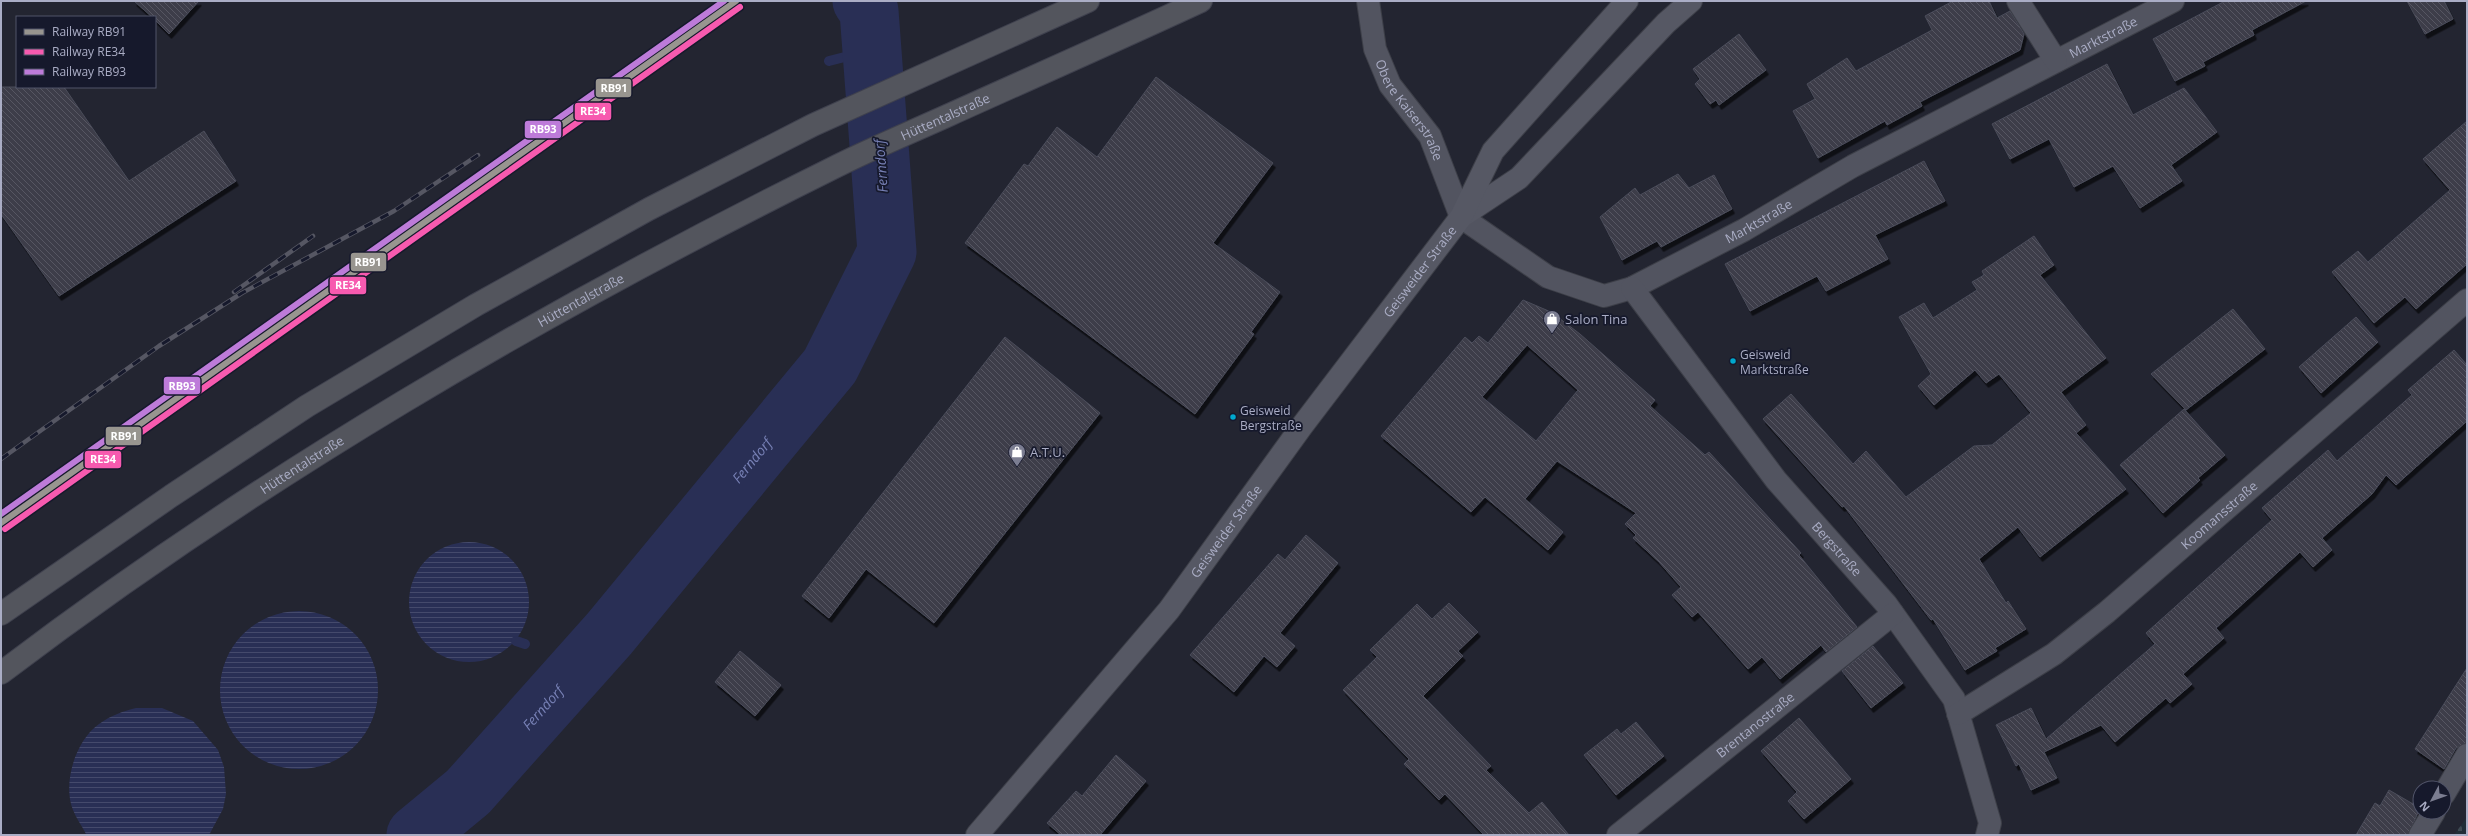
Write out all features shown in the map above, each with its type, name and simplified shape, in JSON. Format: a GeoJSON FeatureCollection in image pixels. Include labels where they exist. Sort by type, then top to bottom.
{"type":"FeatureCollection","features":[{"type":"Feature","properties":{"kind":"highway"},"geometry":{"type":"LineString","coordinates":[[1,614],[171,496],[306,406],[476,305],[649,209],[813,125],[1088,1]]}},
{"type":"Feature","properties":{"kind":"highway","name":"Hüttentalstraße"},"geometry":{"type":"LineString","coordinates":[[1,673],[197,532],[330,446],[489,350],[673,250],[832,168],[1202,1]]}},
{"type":"Feature","properties":{"kind":"main road","name":"Geisweider Straße"},"geometry":{"type":"LineString","coordinates":[[977,835],[1169,610],[1302,426],[1461,217],[1493,151],[1627,1]]}},
{"type":"Feature","properties":{"kind":"main road","name":"Geisweider Straße"},"geometry":{"type":"LineString","coordinates":[[1461,217],[1519,178],[1666,23],[1691,1]]}},
{"type":"Feature","properties":{"kind":"street","name":"Obere Kaiserstraße"},"geometry":{"type":"LineString","coordinates":[[1368,1],[1375,49],[1390,85],[1430,136],[1461,217]]}},
{"type":"Feature","properties":{"kind":"street","name":"Marktstraße"},"geometry":{"type":"LineString","coordinates":[[2018,1],[2056,61]]}},
{"type":"Feature","properties":{"kind":"street","name":"Marktstraße"},"geometry":{"type":"LineString","coordinates":[[1461,217],[1548,277],[1604,296],[1632,288],[1744,230],[1853,166],[2173,1]]}},
{"type":"Feature","properties":{"kind":"street","name":"Bergstraße"},"geometry":{"type":"LineString","coordinates":[[1632,288],[1776,480],[1893,614],[1954,699],[1990,824],[1987,835]]}},
{"type":"Feature","properties":{"kind":"street","name":"Koomansstraße"},"geometry":{"type":"LineString","coordinates":[[1958,714],[2054,654],[2108,612],[2467,300]]}},
{"type":"Feature","properties":{"kind":"street","name":"Brentanostraße"},"geometry":{"type":"LineString","coordinates":[[1618,835],[1893,614]]}},
{"type":"Feature","properties":{"kind":"street"},"geometry":{"type":"LineString","coordinates":[[2452,781],[2467,756]]}},
{"type":"Feature","properties":{"kind":"street"},"geometry":{"type":"LineString","coordinates":[[2420,835],[2429,820]]}},
{"type":"Feature","properties":{"kind":"green space"},"geometry":{"type":"Polygon","coordinates":[[[2467,817],[2467,835],[2454,835],[2467,817]]]}},
{"type":"Feature","properties":{"kind":"water"},"geometry":{"type":"Polygon","coordinates":[[[469,542],[492,546],[512,559],[525,579],[529,602],[525,625],[512,645],[492,658],[469,662],[446,658],[426,645],[413,625],[409,602],[413,579],[426,559],[446,546],[469,542]]]}},
{"type":"Feature","properties":{"kind":"water"},"geometry":{"type":"Polygon","coordinates":[[[299,611],[329,617],[355,634],[372,660],[378,690],[372,720],[355,746],[329,763],[299,769],[269,763],[243,746],[226,720],[220,690],[226,660],[243,634],[269,617],[299,611]]]}},
{"type":"Feature","properties":{"kind":"water"},"geometry":{"type":"Polygon","coordinates":[[[136,708],[162,708],[193,721],[218,750],[224,767],[226,794],[223,809],[209,835],[86,834],[77,819],[70,799],[69,787],[73,763],[78,751],[91,731],[99,724],[117,714],[136,708]]]}},
{"type":"Feature","properties":{"kind":"building"},"geometry":{"type":"Polygon","coordinates":[[[134,1],[199,1],[169,34],[156,21],[156,16],[151,16],[134,1]]]}},
{"type":"Feature","properties":{"kind":"building"},"geometry":{"type":"Polygon","coordinates":[[[1953,1],[1989,1],[1997,18],[2010,11],[2024,34],[2020,50],[1920,102],[1922,106],[1887,125],[1885,121],[1818,158],[1793,111],[1815,99],[1807,84],[1847,58],[1856,71],[1932,30],[1925,16],[1953,1]]]}},
{"type":"Feature","properties":{"kind":"building"},"geometry":{"type":"Polygon","coordinates":[[[2225,1],[2306,1],[2252,30],[2254,35],[2203,62],[2205,66],[2175,81],[2153,39],[2225,1]]]}},
{"type":"Feature","properties":{"kind":"building"},"geometry":{"type":"Polygon","coordinates":[[[2407,1],[2444,1],[2453,19],[2425,34],[2407,1]]]}},
{"type":"Feature","properties":{"kind":"building"},"geometry":{"type":"Polygon","coordinates":[[[1739,34],[1766,70],[1719,105],[1716,100],[1710,104],[1695,84],[1700,79],[1693,69],[1739,34]]]}},
{"type":"Feature","properties":{"kind":"building"},"geometry":{"type":"Polygon","coordinates":[[[2107,64],[2133,115],[2184,88],[2217,132],[2171,165],[2182,181],[2140,208],[2113,166],[2074,187],[2049,139],[2010,159],[1992,124],[2107,64]]]}},
{"type":"Feature","properties":{"kind":"building"},"geometry":{"type":"Polygon","coordinates":[[[1156,77],[1273,163],[1213,243],[1280,292],[1251,332],[1254,334],[1195,414],[965,243],[1024,164],[1028,166],[1057,127],[1097,157],[1156,77]]]}},
{"type":"Feature","properties":{"kind":"building"},"geometry":{"type":"Polygon","coordinates":[[[1,87],[65,88],[129,181],[204,131],[236,181],[59,296],[1,214],[1,87]]]}},
{"type":"Feature","properties":{"kind":"building"},"geometry":{"type":"Polygon","coordinates":[[[2467,121],[2467,264],[2416,309],[2405,297],[2374,323],[2332,272],[2358,251],[2368,262],[2450,190],[2423,159],[2467,121]]]}},
{"type":"Feature","properties":{"kind":"building"},"geometry":{"type":"Polygon","coordinates":[[[1924,161],[1945,201],[1875,235],[1888,259],[1826,291],[1817,276],[1750,311],[1725,264],[1924,161]]]}},
{"type":"Feature","properties":{"kind":"building"},"geometry":{"type":"Polygon","coordinates":[[[1678,174],[1689,188],[1714,175],[1732,209],[1661,247],[1657,241],[1622,260],[1600,217],[1635,188],[1640,195],[1678,174]]]}},
{"type":"Feature","properties":{"kind":"building"},"geometry":{"type":"Polygon","coordinates":[[[2034,236],[2054,265],[2040,275],[2106,358],[2061,392],[2086,425],[2076,433],[2126,489],[2040,557],[2018,527],[1979,559],[2006,603],[2008,601],[2026,629],[1995,648],[1997,651],[1965,670],[1933,619],[1931,620],[1844,506],[1842,507],[1763,419],[1791,394],[1853,464],[1866,451],[1906,497],[1974,446],[1992,445],[2031,413],[1999,374],[1986,383],[1975,370],[1934,405],[1918,386],[1931,374],[1899,317],[1924,303],[1933,318],[1977,290],[1972,282],[1984,275],[1982,271],[2034,236]]]}},
{"type":"Feature","properties":{"kind":"building"},"geometry":{"type":"Polygon","coordinates":[[[1523,300],[1551,312],[1580,334],[1655,400],[1650,406],[1705,455],[1709,452],[1801,553],[1799,555],[1857,627],[1826,652],[1821,645],[1780,679],[1762,657],[1748,669],[1698,612],[1692,617],[1672,595],[1681,587],[1659,562],[1633,538],[1636,535],[1625,524],[1636,513],[1557,461],[1525,499],[1563,532],[1548,550],[1485,497],[1471,512],[1381,436],[1465,337],[1472,343],[1479,336],[1488,343],[1523,300]],[[1527,345],[1482,397],[1536,441],[1578,390],[1527,345]]]}},
{"type":"Feature","properties":{"kind":"building"},"geometry":{"type":"Polygon","coordinates":[[[2233,309],[2265,349],[2186,410],[2151,374],[2233,309]]]}},
{"type":"Feature","properties":{"kind":"building"},"geometry":{"type":"Polygon","coordinates":[[[2356,317],[2378,342],[2321,393],[2299,367],[2356,317]]]}},
{"type":"Feature","properties":{"kind":"building"},"geometry":{"type":"Polygon","coordinates":[[[1005,337],[1100,413],[934,623],[866,569],[829,618],[802,596],[1005,337]]]}},
{"type":"Feature","properties":{"kind":"building"},"geometry":{"type":"Polygon","coordinates":[[[2454,350],[2467,365],[2467,421],[2396,485],[2386,475],[2372,494],[2322,538],[2332,550],[2313,567],[2300,552],[2216,628],[2224,638],[2183,674],[2192,684],[2170,703],[2166,698],[2115,742],[2101,725],[2044,752],[2057,778],[2031,790],[2019,764],[2016,766],[1996,725],[2031,708],[2046,739],[2155,644],[2146,633],[2272,520],[2262,508],[2328,450],[2337,461],[2412,395],[2408,390],[2454,350]]]}},
{"type":"Feature","properties":{"kind":"building"},"geometry":{"type":"Polygon","coordinates":[[[2184,409],[2225,455],[2198,478],[2200,480],[2163,513],[2120,465],[2184,409]]]}},
{"type":"Feature","properties":{"kind":"building"},"geometry":{"type":"Polygon","coordinates":[[[1306,535],[1338,563],[1280,633],[1295,646],[1277,667],[1264,656],[1234,692],[1190,655],[1278,554],[1285,560],[1306,535]]]}},
{"type":"Feature","properties":{"kind":"building"},"geometry":{"type":"Polygon","coordinates":[[[1449,603],[1478,632],[1458,651],[1463,656],[1423,696],[1491,766],[1486,770],[1529,813],[1542,802],[1569,835],[1484,835],[1445,794],[1439,800],[1404,764],[1409,759],[1343,690],[1377,657],[1370,650],[1417,604],[1432,619],[1449,603]]]}},
{"type":"Feature","properties":{"kind":"building"},"geometry":{"type":"Polygon","coordinates":[[[1873,646],[1903,683],[1871,708],[1842,671],[1873,646]]]}},
{"type":"Feature","properties":{"kind":"building"},"geometry":{"type":"Polygon","coordinates":[[[740,651],[781,685],[755,716],[715,682],[740,651]]]}},
{"type":"Feature","properties":{"kind":"building"},"geometry":{"type":"Polygon","coordinates":[[[2467,668],[2467,743],[2456,748],[2444,769],[2415,749],[2467,668]]]}},
{"type":"Feature","properties":{"kind":"building"},"geometry":{"type":"Polygon","coordinates":[[[1799,718],[1851,779],[1804,819],[1788,801],[1797,792],[1761,751],[1799,718]]]}},
{"type":"Feature","properties":{"kind":"building"},"geometry":{"type":"Polygon","coordinates":[[[1636,722],[1664,756],[1616,795],[1584,755],[1617,729],[1621,734],[1636,722]]]}},
{"type":"Feature","properties":{"kind":"building"},"geometry":{"type":"Polygon","coordinates":[[[1116,755],[1146,781],[1100,835],[1061,835],[1047,823],[1076,791],[1082,796],[1116,755]]]}},
{"type":"Feature","properties":{"kind":"building"},"geometry":{"type":"Polygon","coordinates":[[[2389,790],[2412,803],[2412,820],[2415,820],[2408,835],[2356,835],[2375,803],[2380,806],[2389,790]]]}},
{"type":"Feature","properties":{"kind":"waterway","name":"Ferndorf"},"geometry":{"type":"LineString","coordinates":[[416,835],[468,792],[609,634],[830,366],[887,252],[869,11],[862,1]]}},
{"type":"Feature","properties":{"kind":"waterway"},"geometry":{"type":"LineString","coordinates":[[829,61],[872,50]]}},
{"type":"Feature","properties":{"kind":"waterway"},"geometry":{"type":"LineString","coordinates":[[516,641],[525,644]]}},
{"type":"Feature","properties":{"kind":"waterway"},"geometry":{"type":"LineString","coordinates":[[559,656],[582,665]]}},
{"type":"Feature","properties":{"kind":"railway"},"geometry":{"type":"LineString","coordinates":[[1,459],[159,346],[242,293],[394,211],[478,155]]}},
{"type":"Feature","properties":{"kind":"railway"},"geometry":{"type":"LineString","coordinates":[[234,292],[313,236]]}},
{"type":"Feature","properties":{"kind":"rail line","name":"RB93"},"geometry":{"type":"LineString","coordinates":[[1,514],[724,1]]}},
{"type":"Feature","properties":{"kind":"rail line","name":"RB91"},"geometry":{"type":"LineString","coordinates":[[1,523],[736,1]]}},
{"type":"Feature","properties":{"kind":"rail line","name":"RE34"},"geometry":{"type":"LineString","coordinates":[[5,529],[740,7]]}},
{"type":"Feature","properties":{"kind":"place","name":"Salon Tina"},"geometry":{"type":"Point","coordinates":[1552,334]}},
{"type":"Feature","properties":{"kind":"place","name":"Geisweid Marktstraße"},"geometry":{"type":"Point","coordinates":[1733,361]}},
{"type":"Feature","properties":{"kind":"place","name":"Geisweid Bergstraße"},"geometry":{"type":"Point","coordinates":[1233,417]}},
{"type":"Feature","properties":{"kind":"place","name":"A.T.U."},"geometry":{"type":"Point","coordinates":[1017,467]}}]}
